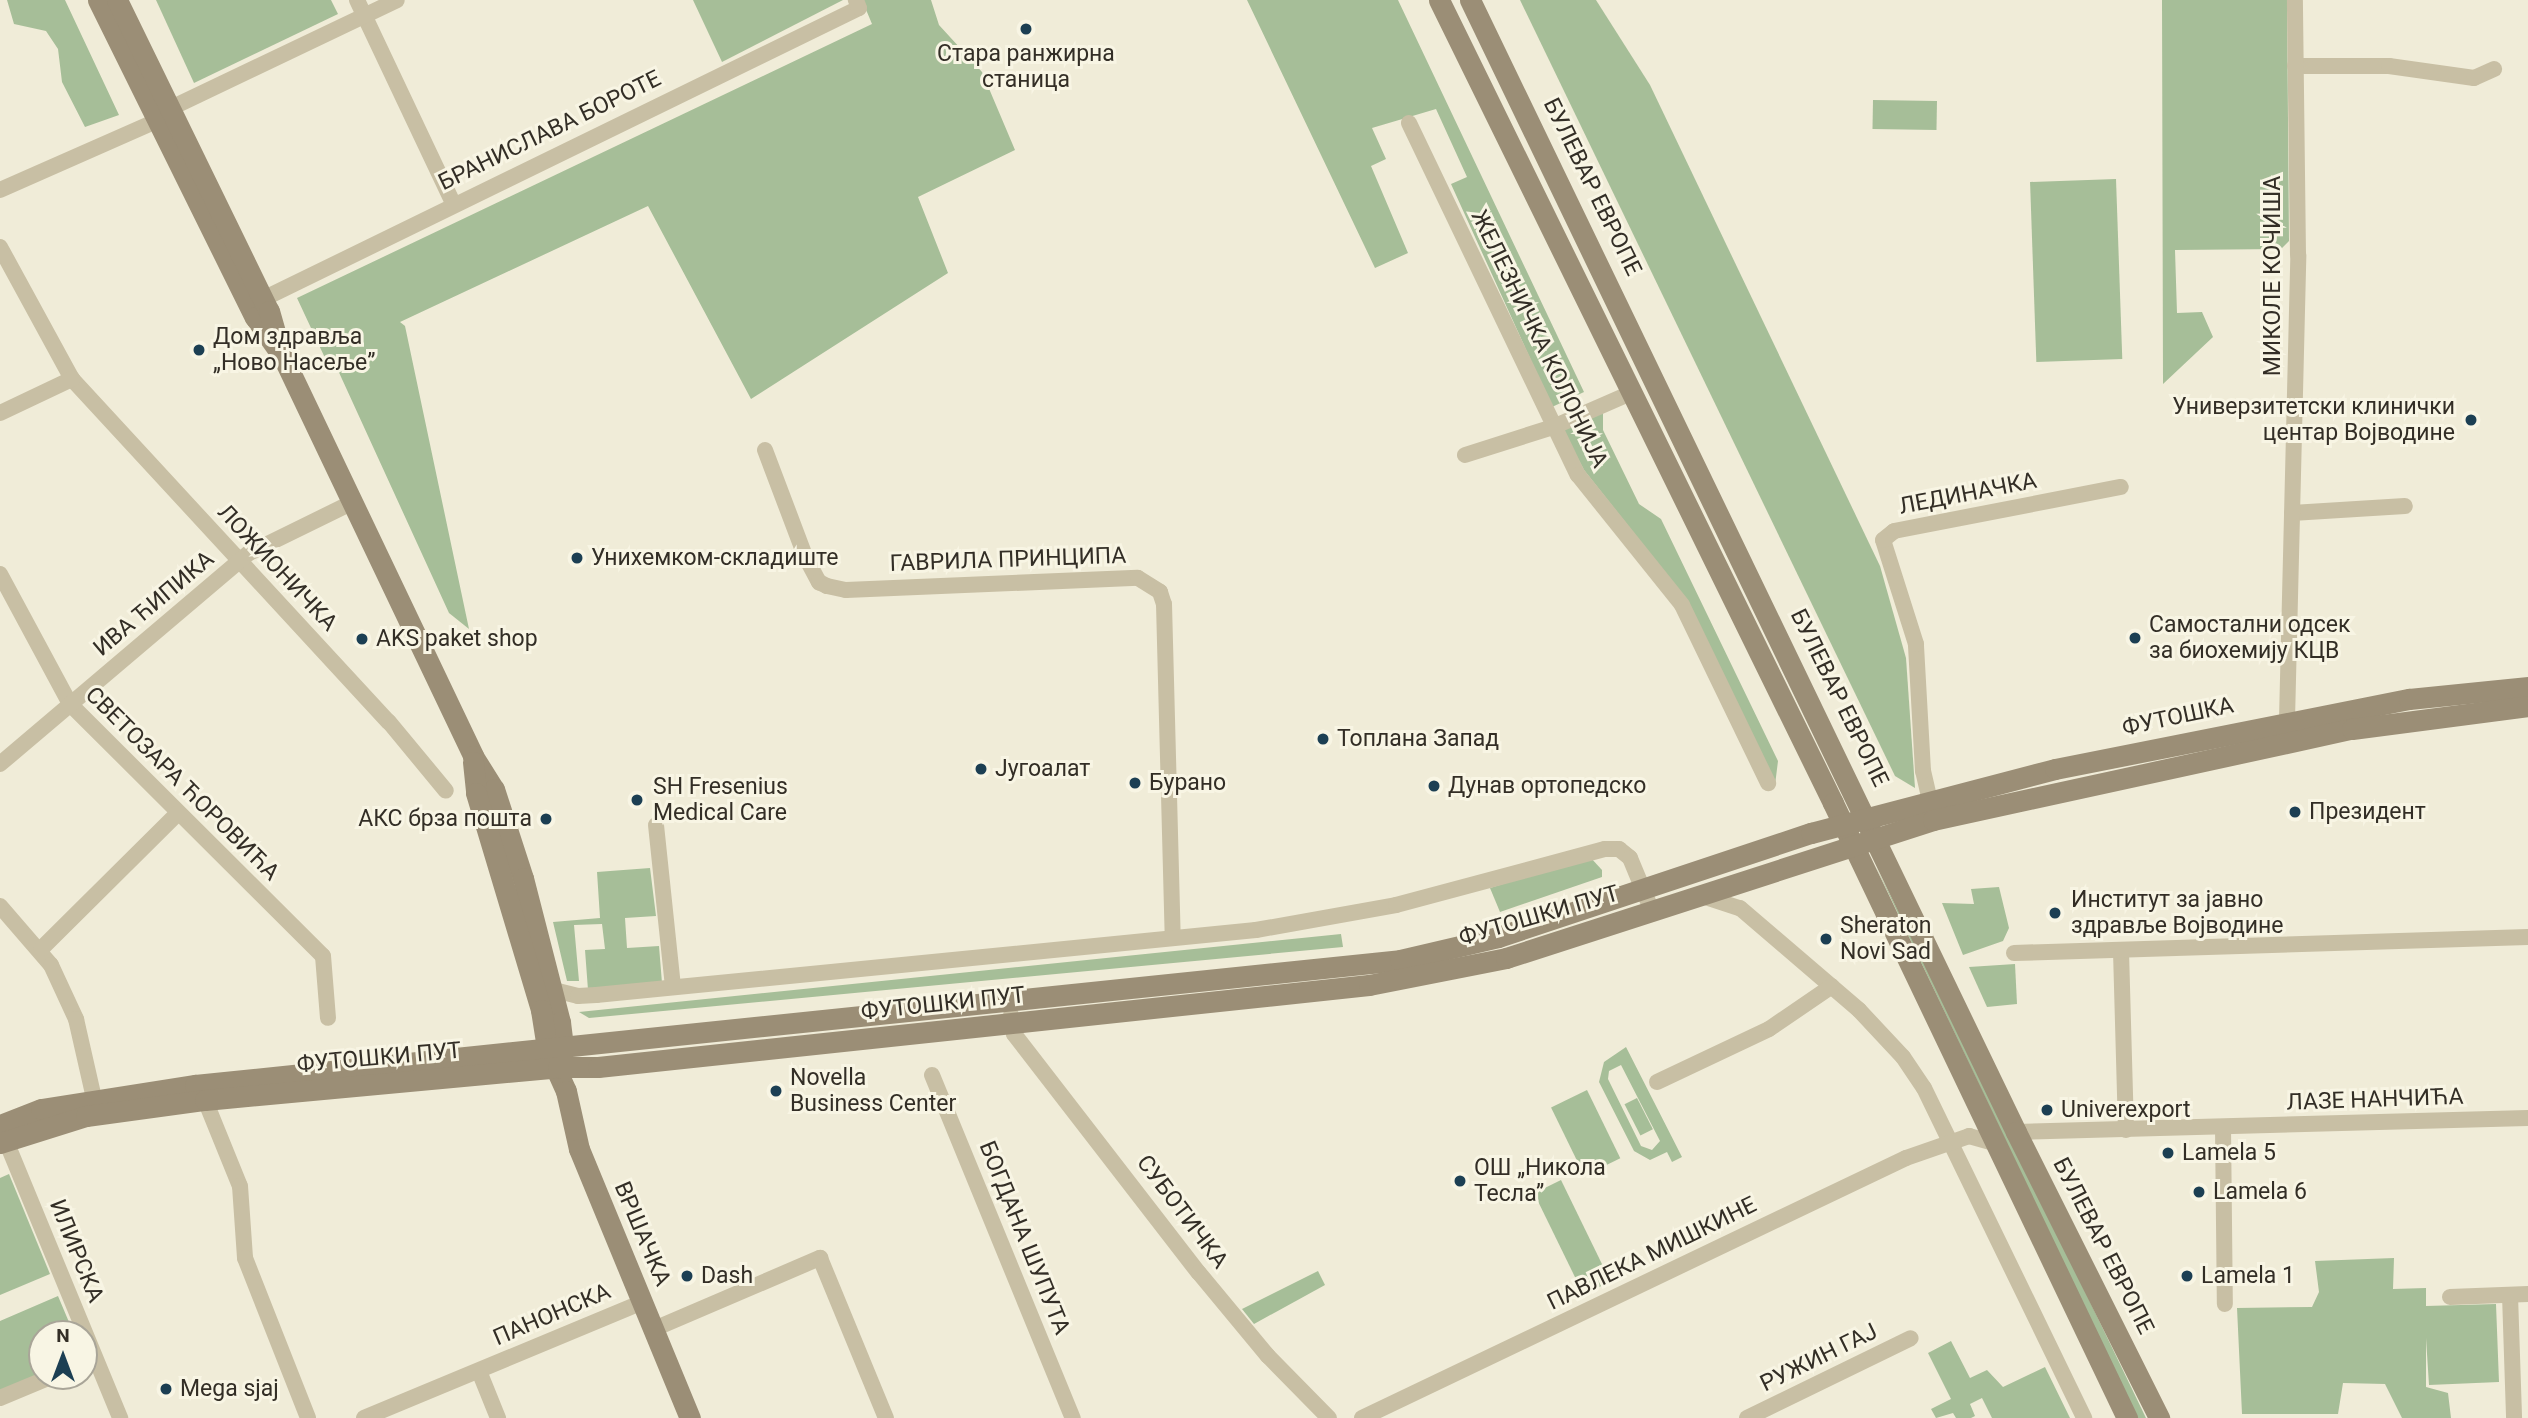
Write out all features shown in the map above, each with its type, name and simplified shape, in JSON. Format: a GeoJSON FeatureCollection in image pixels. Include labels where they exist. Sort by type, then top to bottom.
{"type":"FeatureCollection","features":[{"type":"Feature","properties":{"kind":"main road"},"geometry":{"type":"LineString","coordinates":[[98,0],[165,114],[263,299],[283,357],[472,756],[494,789],[523,877],[550,989],[556,1054]]}},
{"type":"Feature","properties":{"kind":"main road"},"geometry":{"type":"LineString","coordinates":[[117,0],[255,317],[283,357]]}},
{"type":"Feature","properties":{"kind":"main road"},"geometry":{"type":"LineString","coordinates":[[1439,0],[1843,824],[1993,1143],[2127,1418]]}},
{"type":"Feature","properties":{"kind":"main road","name":"БУЛЕВАР ЕВРОПЕ"},"geometry":{"type":"LineString","coordinates":[[1470,0],[2017,1132],[2160,1418]]}},
{"type":"Feature","properties":{"kind":"main road","name":"ФУТОШКА"},"geometry":{"type":"LineString","coordinates":[[1843,824],[1930,801],[2287,720],[2432,695],[2528,687]]}},
{"type":"Feature","properties":{"kind":"main road","name":"ФУТОШКА"},"geometry":{"type":"LineString","coordinates":[[1876,838],[1933,820],[2288,742],[2419,717],[2528,706]]}},
{"type":"Feature","properties":{"kind":"main road"},"geometry":{"type":"LineString","coordinates":[[472,756],[476,793],[556,1054]]}},
{"type":"Feature","properties":{"kind":"main road","name":"ФУТОШКИ ПУТ"},"geometry":{"type":"LineString","coordinates":[[2,1136],[86,1116],[556,1054],[1400,960],[1498,937],[1843,824]]}},
{"type":"Feature","properties":{"kind":"main road","name":"ФУТОШКИ ПУТ"},"geometry":{"type":"LineString","coordinates":[[2,1136],[41,1109],[94,1098],[556,1054],[598,1067],[1370,985],[1506,958],[1876,838]]}},
{"type":"Feature","properties":{"kind":"main road","name":"ВРШАЧКА"},"geometry":{"type":"LineString","coordinates":[[556,1054],[586,1169],[690,1418]]}},
{"type":"Feature","properties":{"kind":"street"},"geometry":{"type":"LineString","coordinates":[[357,0],[453,203]]}},
{"type":"Feature","properties":{"kind":"street"},"geometry":{"type":"LineString","coordinates":[[0,190],[165,114],[397,0]]}},
{"type":"Feature","properties":{"kind":"street","name":"МИКОЛЕ КОЧИША"},"geometry":{"type":"LineString","coordinates":[[2287,720],[2298,255],[2295,0]]}},
{"type":"Feature","properties":{"kind":"street","name":"БРАНИСЛАВА БОРОТЕ"},"geometry":{"type":"LineString","coordinates":[[263,299],[857,4]]}},
{"type":"Feature","properties":{"kind":"street"},"geometry":{"type":"LineString","coordinates":[[2295,66],[2389,66],[2474,78],[2494,69]]}},
{"type":"Feature","properties":{"kind":"street","name":"ЖЕЛЕЗНИЧКА КОЛОНИЈА"},"geometry":{"type":"LineString","coordinates":[[1409,123],[1578,475],[1682,605],[1768,783]]}},
{"type":"Feature","properties":{"kind":"street","name":"ЛОЖИОНИЧКА"},"geometry":{"type":"LineString","coordinates":[[0,247],[72,379],[389,722],[446,791]]}},
{"type":"Feature","properties":{"kind":"street"},"geometry":{"type":"LineString","coordinates":[[0,413],[72,379]]}},
{"type":"Feature","properties":{"kind":"street"},"geometry":{"type":"LineString","coordinates":[[1465,456],[1553,427],[1630,393]]}},
{"type":"Feature","properties":{"kind":"street","name":"ГАВРИЛА ПРИНЦИПА"},"geometry":{"type":"LineString","coordinates":[[765,450],[805,556],[819,582],[827,586],[846,590],[1138,578],[1160,592],[1166,646],[1172,938]]}},
{"type":"Feature","properties":{"kind":"street","name":"ЛЕДИНАЧКА"},"geometry":{"type":"LineString","coordinates":[[1930,801],[1923,771],[1916,644],[1883,540],[1894,531],[2120,486]]}},
{"type":"Feature","properties":{"kind":"street","name":"ИВА ЋИПИКА"},"geometry":{"type":"LineString","coordinates":[[0,764],[240,561],[353,502]]}},
{"type":"Feature","properties":{"kind":"street"},"geometry":{"type":"LineString","coordinates":[[2292,513],[2405,506]]}},
{"type":"Feature","properties":{"kind":"street","name":"СВЕТОЗАРА ЋОРОВИЋА"},"geometry":{"type":"LineString","coordinates":[[0,574],[70,704],[177,814],[323,956],[328,1018]]}},
{"type":"Feature","properties":{"kind":"street"},"geometry":{"type":"LineString","coordinates":[[41,949],[177,814]]}},
{"type":"Feature","properties":{"kind":"street"},"geometry":{"type":"LineString","coordinates":[[656,825],[673,987]]}},
{"type":"Feature","properties":{"kind":"street"},"geometry":{"type":"LineString","coordinates":[[550,989],[578,996],[1256,930],[1396,905],[1605,849],[1619,849],[1630,858],[1652,911]]}},
{"type":"Feature","properties":{"kind":"street"},"geometry":{"type":"LineString","coordinates":[[1740,908],[1734,895],[1745,881]]}},
{"type":"Feature","properties":{"kind":"street"},"geometry":{"type":"LineString","coordinates":[[1700,896],[1740,908],[1832,986],[1903,1057],[1957,1140],[2084,1418]]}},
{"type":"Feature","properties":{"kind":"street"},"geometry":{"type":"LineString","coordinates":[[0,906],[41,949],[76,1019],[94,1098]]}},
{"type":"Feature","properties":{"kind":"street"},"geometry":{"type":"LineString","coordinates":[[2014,953],[2528,937]]}},
{"type":"Feature","properties":{"kind":"street"},"geometry":{"type":"LineString","coordinates":[[2120,951],[2126,1130]]}},
{"type":"Feature","properties":{"kind":"street"},"geometry":{"type":"LineString","coordinates":[[1657,1082],[1769,1029],[1832,986]]}},
{"type":"Feature","properties":{"kind":"street"},"geometry":{"type":"LineString","coordinates":[[1011,1024],[1014,1007],[1024,1001]]}},
{"type":"Feature","properties":{"kind":"street","name":"СУБОТИЧКА"},"geometry":{"type":"LineString","coordinates":[[1011,1024],[1199,1273],[1268,1356],[1329,1418]]}},
{"type":"Feature","properties":{"kind":"street","name":"БОГДАНА ШУПУТА"},"geometry":{"type":"LineString","coordinates":[[932,1074],[1073,1418]]}},
{"type":"Feature","properties":{"kind":"street"},"geometry":{"type":"LineString","coordinates":[[205,1100],[240,1186],[245,1258],[308,1418]]}},
{"type":"Feature","properties":{"kind":"street"},"geometry":{"type":"LineString","coordinates":[[1957,1140],[1976,1122],[1976,1106]]}},
{"type":"Feature","properties":{"kind":"street","name":"ЛАЗЕ НАНЧИЋА"},"geometry":{"type":"LineString","coordinates":[[2017,1132],[2528,1118]]}},
{"type":"Feature","properties":{"kind":"street"},"geometry":{"type":"LineString","coordinates":[[2223,1127],[2225,1304]]}},
{"type":"Feature","properties":{"kind":"street","name":"ИЛИРСКА"},"geometry":{"type":"LineString","coordinates":[[2,1136],[73,1320]]}},
{"type":"Feature","properties":{"kind":"street"},"geometry":{"type":"LineString","coordinates":[[1957,1140],[1980,1136],[1993,1143]]}},
{"type":"Feature","properties":{"kind":"street","name":"ПАВЛЕКА МИШКИНЕ"},"geometry":{"type":"LineString","coordinates":[[1362,1418],[1906,1158],[1957,1140]]}},
{"type":"Feature","properties":{"kind":"street"},"geometry":{"type":"LineString","coordinates":[[654,1329],[820,1258],[886,1418]]}},
{"type":"Feature","properties":{"kind":"street"},"geometry":{"type":"LineString","coordinates":[[2450,1297],[2528,1294]]}},
{"type":"Feature","properties":{"kind":"street"},"geometry":{"type":"LineString","coordinates":[[2510,1295],[2514,1418]]}},
{"type":"Feature","properties":{"kind":"street","name":"ПАНОНСКА"},"geometry":{"type":"LineString","coordinates":[[364,1418],[642,1302]]}},
{"type":"Feature","properties":{"kind":"street","name":"РУЖИН ГАЈ"},"geometry":{"type":"LineString","coordinates":[[1747,1418],[1911,1338]]}},
{"type":"Feature","properties":{"kind":"street","name":"ПАНОНСКА"},"geometry":{"type":"LineString","coordinates":[[478,1371],[498,1418]]}},
{"type":"Feature","properties":{"kind":"street","name":"ИЛИРСКА"},"geometry":{"type":"LineString","coordinates":[[98,1378],[120,1418]]}},
{"type":"Feature","properties":{"kind":"street"},"geometry":{"type":"LineString","coordinates":[[0,1398],[28,1386]]}},
{"type":"Feature","properties":{"kind":"green space"},"geometry":{"type":"Polygon","coordinates":[[[7,0],[65,0],[119,115],[85,127],[62,82],[58,49],[46,31],[14,24],[7,0]]]}},
{"type":"Feature","properties":{"kind":"green space"},"geometry":{"type":"Polygon","coordinates":[[[156,0],[331,0],[338,14],[194,83],[156,0]]]}},
{"type":"Feature","properties":{"kind":"green space"},"geometry":{"type":"Polygon","coordinates":[[[693,0],[843,0],[722,62],[693,0]]]}},
{"type":"Feature","properties":{"kind":"green space"},"geometry":{"type":"Polygon","coordinates":[[[862,0],[931,0],[939,25],[982,72],[1015,150],[918,197],[948,273],[751,399],[648,206],[400,322],[405,326],[469,629],[449,613],[331,355],[325,358],[297,298],[872,24],[862,0]]]}},
{"type":"Feature","properties":{"kind":"green space"},"geometry":{"type":"Polygon","coordinates":[[[1247,0],[1398,0],[1584,392],[1552,407],[1451,184],[1467,177],[1436,109],[1372,128],[1386,159],[1371,166],[1408,253],[1375,268],[1247,0]]]}},
{"type":"Feature","properties":{"kind":"green space"},"geometry":{"type":"Polygon","coordinates":[[[1520,0],[1596,0],[1650,85],[1880,566],[1906,658],[1915,788],[1895,776],[1520,0]]]}},
{"type":"Feature","properties":{"kind":"green space"},"geometry":{"type":"Polygon","coordinates":[[[2162,0],[2287,0],[2289,241],[2281,249],[2175,250],[2177,313],[2202,312],[2213,337],[2163,384],[2162,0]]]}},
{"type":"Feature","properties":{"kind":"green space"},"geometry":{"type":"Polygon","coordinates":[[[1873,100],[1937,101],[1936,130],[1872,129],[1873,100]]]}},
{"type":"Feature","properties":{"kind":"green space"},"geometry":{"type":"Polygon","coordinates":[[[2116,179],[2122,359],[2036,362],[2030,182],[2116,179]]]}},
{"type":"Feature","properties":{"kind":"green space"},"geometry":{"type":"Polygon","coordinates":[[[1603,412],[1603,430],[1639,504],[1661,519],[1778,761],[1775,785],[1689,603],[1584,470],[1562,428],[1603,412]]]}},
{"type":"Feature","properties":{"kind":"green space"},"geometry":{"type":"Polygon","coordinates":[[[1590,857],[1602,870],[1602,877],[1500,912],[1490,888],[1590,857]]]}},
{"type":"Feature","properties":{"kind":"green space"},"geometry":{"type":"Polygon","coordinates":[[[1875,865],[1960,1032],[2146,1418],[2137,1418],[1875,865]]]}},
{"type":"Feature","properties":{"kind":"green space"},"geometry":{"type":"Polygon","coordinates":[[[650,868],[656,916],[625,918],[627,948],[659,946],[662,983],[588,990],[585,950],[605,949],[602,924],[574,925],[579,981],[567,981],[553,922],[600,918],[597,872],[650,868]]]}},
{"type":"Feature","properties":{"kind":"green space"},"geometry":{"type":"Polygon","coordinates":[[[1999,887],[2009,928],[2003,941],[1963,955],[1942,903],[1974,904],[1971,889],[1999,887]]]}},
{"type":"Feature","properties":{"kind":"green space"},"geometry":{"type":"Polygon","coordinates":[[[1341,934],[1343,947],[589,1018],[579,1012],[1341,934]]]}},
{"type":"Feature","properties":{"kind":"green space"},"geometry":{"type":"Polygon","coordinates":[[[2015,964],[2017,1004],[1987,1007],[1969,967],[2015,964]]]}},
{"type":"Feature","properties":{"kind":"green space"},"geometry":{"type":"Polygon","coordinates":[[[1626,1047],[1682,1157],[1672,1162],[1667,1152],[1650,1160],[1634,1151],[1599,1082],[1604,1062],[1626,1047]],[[1621,1065],[1609,1071],[1608,1079],[1641,1146],[1652,1150],[1660,1141],[1621,1065]]]}},
{"type":"Feature","properties":{"kind":"green space"},"geometry":{"type":"Polygon","coordinates":[[[1587,1090],[1620,1158],[1584,1176],[1551,1108],[1587,1090]]]}},
{"type":"Feature","properties":{"kind":"green space"},"geometry":{"type":"Polygon","coordinates":[[[1637,1098],[1653,1129],[1640,1136],[1625,1104],[1637,1098]]]}},
{"type":"Feature","properties":{"kind":"green space"},"geometry":{"type":"Polygon","coordinates":[[[9,1174],[50,1274],[0,1295],[0,1178],[9,1174]]]}},
{"type":"Feature","properties":{"kind":"green space"},"geometry":{"type":"Polygon","coordinates":[[[1561,1180],[1611,1282],[1584,1295],[1534,1193],[1561,1180]]]}},
{"type":"Feature","properties":{"kind":"green space"},"geometry":{"type":"Polygon","coordinates":[[[2394,1258],[2393,1289],[2426,1288],[2426,1306],[2496,1304],[2499,1382],[2429,1385],[2426,1338],[2426,1387],[2448,1393],[2451,1418],[2402,1418],[2385,1384],[2343,1383],[2338,1414],[2242,1414],[2237,1308],[2312,1307],[2319,1292],[2315,1261],[2394,1258]]]}},
{"type":"Feature","properties":{"kind":"green space"},"geometry":{"type":"Polygon","coordinates":[[[1318,1271],[1325,1285],[1254,1324],[1242,1309],[1318,1271]]]}},
{"type":"Feature","properties":{"kind":"green space"},"geometry":{"type":"Polygon","coordinates":[[[58,1296],[68,1320],[28,1320],[28,1379],[0,1391],[0,1321],[58,1296]]]}},
{"type":"Feature","properties":{"kind":"green space"},"geometry":{"type":"Polygon","coordinates":[[[1951,1341],[1970,1378],[1987,1370],[2003,1387],[2045,1367],[2070,1418],[1992,1418],[1982,1398],[1970,1404],[1975,1416],[1971,1418],[1956,1418],[1953,1413],[1936,1418],[1931,1409],[1951,1399],[1928,1353],[1951,1341]]]}},
{"type":"Feature","properties":{"kind":"place","name":"Стара ранжирна станица"},"geometry":{"type":"Point","coordinates":[1026,29]}},
{"type":"Feature","properties":{"kind":"place","name":"Дом здравља „Ново Насеље”"},"geometry":{"type":"Point","coordinates":[199,350]}},
{"type":"Feature","properties":{"kind":"place","name":"Универзитетски клинички центар Војводине"},"geometry":{"type":"Point","coordinates":[2471,420]}},
{"type":"Feature","properties":{"kind":"place","name":"Унихемком-складиште"},"geometry":{"type":"Point","coordinates":[577,558]}},
{"type":"Feature","properties":{"kind":"place","name":"Самостални одсек за биохемију КЦВ"},"geometry":{"type":"Point","coordinates":[2135,638]}},
{"type":"Feature","properties":{"kind":"place","name":"AKS paket shop"},"geometry":{"type":"Point","coordinates":[362,639]}},
{"type":"Feature","properties":{"kind":"place","name":"Топлана Запад"},"geometry":{"type":"Point","coordinates":[1323,739]}},
{"type":"Feature","properties":{"kind":"place","name":"Југоалат"},"geometry":{"type":"Point","coordinates":[981,769]}},
{"type":"Feature","properties":{"kind":"place","name":"Бурано"},"geometry":{"type":"Point","coordinates":[1135,783]}},
{"type":"Feature","properties":{"kind":"place","name":"Дунав ортопедско"},"geometry":{"type":"Point","coordinates":[1434,786]}},
{"type":"Feature","properties":{"kind":"place","name":"SH Fresenius Medical Care"},"geometry":{"type":"Point","coordinates":[637,800]}},
{"type":"Feature","properties":{"kind":"place","name":"Президент"},"geometry":{"type":"Point","coordinates":[2295,812]}},
{"type":"Feature","properties":{"kind":"place","name":"АКС брза пошта"},"geometry":{"type":"Point","coordinates":[546,819]}},
{"type":"Feature","properties":{"kind":"place","name":"Институт за јавно здравље Војводине"},"geometry":{"type":"Point","coordinates":[2055,913]}},
{"type":"Feature","properties":{"kind":"place","name":"Sheraton Novi Sad"},"geometry":{"type":"Point","coordinates":[1826,939]}},
{"type":"Feature","properties":{"kind":"place","name":"Novella Business Center"},"geometry":{"type":"Point","coordinates":[776,1091]}},
{"type":"Feature","properties":{"kind":"place","name":"Univerexport"},"geometry":{"type":"Point","coordinates":[2047,1110]}},
{"type":"Feature","properties":{"kind":"place","name":"Lamela 5"},"geometry":{"type":"Point","coordinates":[2168,1153]}},
{"type":"Feature","properties":{"kind":"place","name":"ОШ „Никола Тесла”"},"geometry":{"type":"Point","coordinates":[1460,1181]}},
{"type":"Feature","properties":{"kind":"place","name":"Lamela 6"},"geometry":{"type":"Point","coordinates":[2199,1192]}},
{"type":"Feature","properties":{"kind":"place","name":"Dash"},"geometry":{"type":"Point","coordinates":[687,1276]}},
{"type":"Feature","properties":{"kind":"place","name":"Lamela 1"},"geometry":{"type":"Point","coordinates":[2187,1276]}},
{"type":"Feature","properties":{"kind":"place","name":"Mega sjaj"},"geometry":{"type":"Point","coordinates":[166,1389]}}]}
